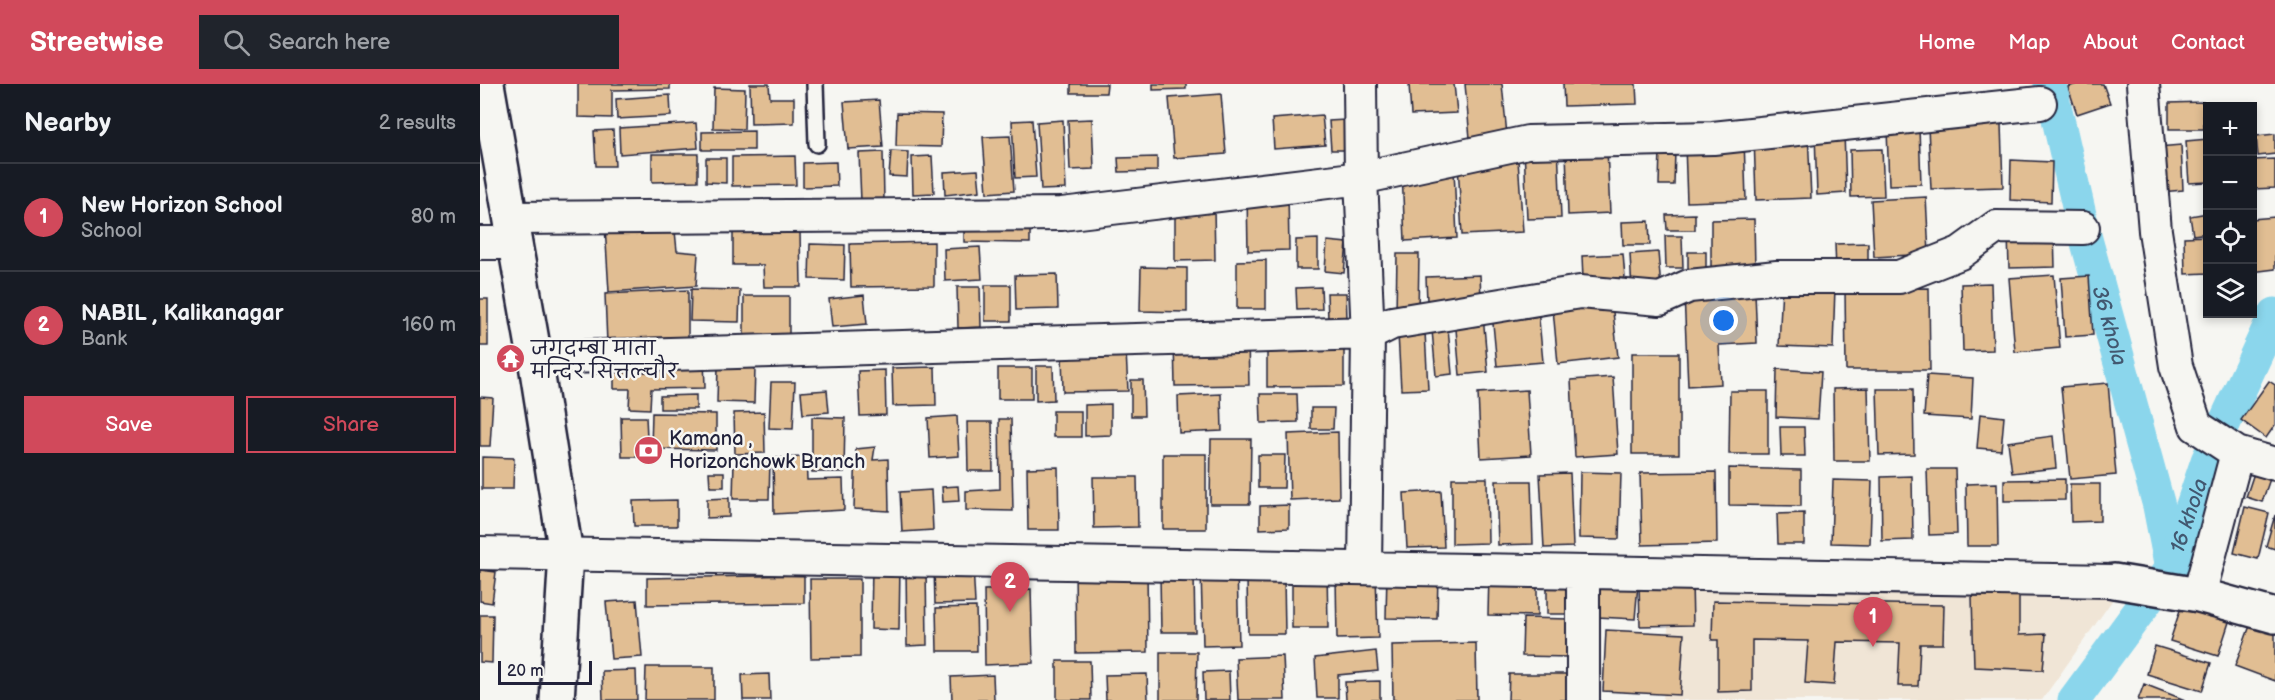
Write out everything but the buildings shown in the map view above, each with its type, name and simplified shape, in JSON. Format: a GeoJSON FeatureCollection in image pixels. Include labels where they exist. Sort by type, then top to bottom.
{"type":"FeatureCollection","features":[{"type":"Feature","properties":{"kind":"street"},"geometry":{"type":"LineString","coordinates":[[487,84],[535,358],[566,554],[557,700]]}},
{"type":"Feature","properties":{"kind":"street"},"geometry":{"type":"LineString","coordinates":[[1360,84],[1360,178],[1368,334],[1365,568]]}},
{"type":"Feature","properties":{"kind":"street"},"geometry":{"type":"LineString","coordinates":[[2143,84],[2155,231],[2176,366],[2196,426],[2237,453],[2275,464]]}},
{"type":"Feature","properties":{"kind":"street"},"geometry":{"type":"LineString","coordinates":[[480,243],[513,231],[1062,214],[1360,178],[1528,142],[1713,138],[2040,103]]}},
{"type":"Feature","properties":{"kind":"street"},"geometry":{"type":"LineString","coordinates":[[535,358],[1368,334],[1392,323],[1580,292],[1660,299],[1689,286],[1777,277],[1899,277],[1959,253],[1996,227],[2084,228]]}},
{"type":"Feature","properties":{"kind":"street"},"geometry":{"type":"LineString","coordinates":[[2189,593],[2237,453]]}},
{"type":"Feature","properties":{"kind":"street"},"geometry":{"type":"LineString","coordinates":[[480,553],[2114,581],[2189,593],[2275,616]]}},
{"type":"Feature","properties":{"kind":"street"},"geometry":{"type":"LineString","coordinates":[[1583,572],[1583,700]]}},
{"type":"Feature","properties":{"kind":"lane"},"geometry":{"type":"LineString","coordinates":[[815,84],[817,144]]}},
{"type":"Feature","properties":{"kind":"shaded area"},"geometry":{"type":"Polygon","coordinates":[[[1671,585],[2116,595],[2042,700],[1663,700],[1671,585]]]}},
{"type":"Feature","properties":{"kind":"waterway","name":"36 khola"},"geometry":{"type":"LineString","coordinates":[[2050,84],[2083,228],[2159,506],[2171,568]]}},
{"type":"Feature","properties":{"kind":"waterway","name":"16 khola"},"geometry":{"type":"LineString","coordinates":[[2074,700],[2171,568],[2207,461],[2275,314]]}},
{"type":"Feature","properties":{"kind":"place","name":"जगदम्बा माता मन्दिर सित्तल्चौर"},"geometry":{"type":"Point","coordinates":[510,359]}},
{"type":"Feature","properties":{"kind":"place","name":"Kamana , Horizonchowk Branch"},"geometry":{"type":"Point","coordinates":[648,450]}},
{"type":"Feature","properties":{"kind":"place","name":"NABIL , Kalikanagar"},"geometry":{"type":"Point","coordinates":[1010,612]}},
{"type":"Feature","properties":{"kind":"place","name":"New Horizon School"},"geometry":{"type":"Point","coordinates":[1873,647]}}]}
